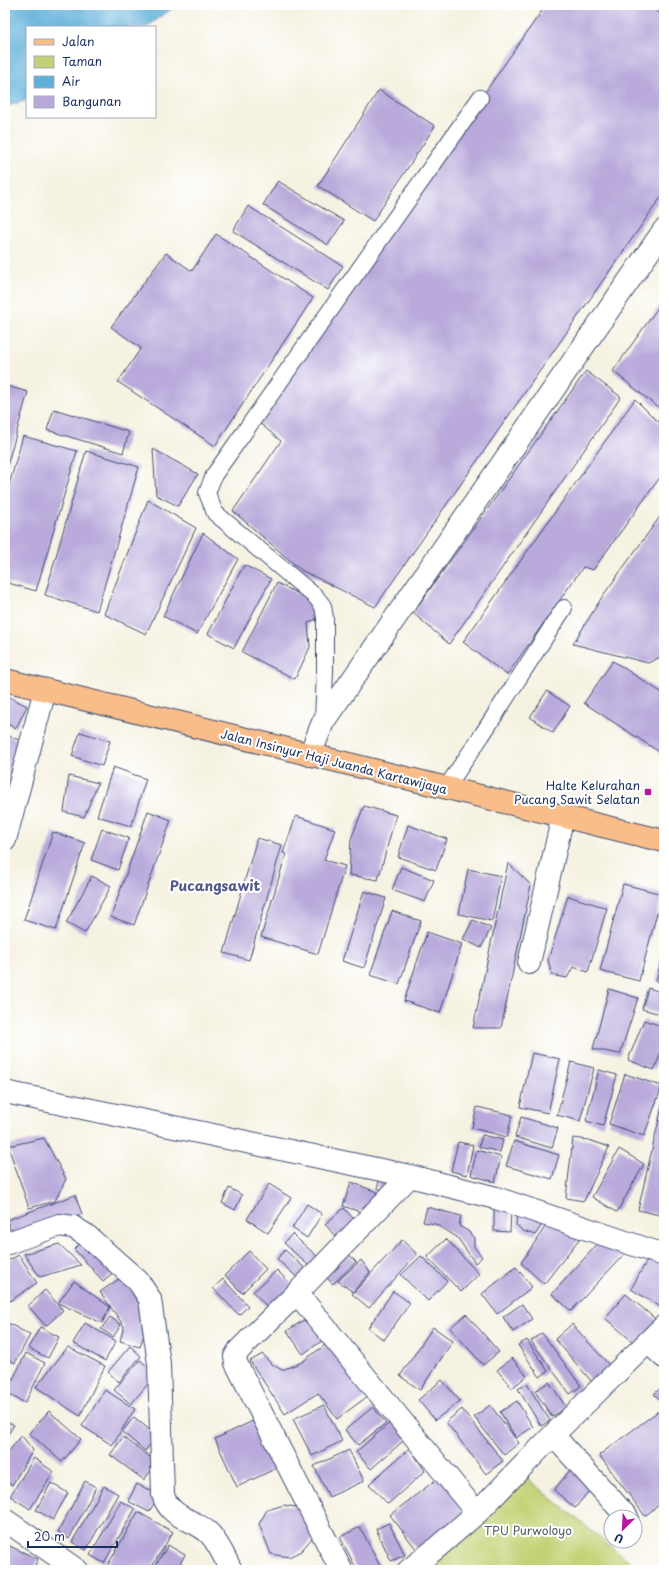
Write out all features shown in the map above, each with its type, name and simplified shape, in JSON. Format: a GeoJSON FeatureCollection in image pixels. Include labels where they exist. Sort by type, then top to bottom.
{"type":"FeatureCollection","features":[{"type":"Feature","properties":{"kind":"main road","name":"Jalan Insinyur Haji Juanda Kartawijaya"},"geometry":{"type":"LineString","coordinates":[[5,680],[664,840]]}},
{"type":"Feature","properties":{"kind":"street"},"geometry":{"type":"LineString","coordinates":[[310,755],[323,722],[664,230]]}},
{"type":"Feature","properties":{"kind":"street"},"geometry":{"type":"LineString","coordinates":[[5,840],[45,690]]}},
{"type":"Feature","properties":{"kind":"street"},"geometry":{"type":"LineString","coordinates":[[529,963],[563,816]]}},
{"type":"Feature","properties":{"kind":"street"},"geometry":{"type":"LineString","coordinates":[[5,1092],[410,1176],[496,1198],[664,1255]]}},
{"type":"Feature","properties":{"kind":"street"},"geometry":{"type":"LineString","coordinates":[[341,1570],[236,1363],[235,1357],[238,1350],[297,1293],[410,1176]]}},
{"type":"Feature","properties":{"kind":"street"},"geometry":{"type":"LineString","coordinates":[[5,1244],[59,1225],[72,1227],[86,1235],[138,1282],[150,1299],[159,1364],[163,1495],[166,1504],[174,1513],[200,1526],[210,1535],[231,1570]]}},
{"type":"Feature","properties":{"kind":"street"},"geometry":{"type":"LineString","coordinates":[[297,1293],[477,1513]]}},
{"type":"Feature","properties":{"kind":"street"},"geometry":{"type":"LineString","coordinates":[[409,1570],[477,1513],[553,1435],[664,1326]]}},
{"type":"Feature","properties":{"kind":"street"},"geometry":{"type":"LineString","coordinates":[[648,1342],[664,1357]]}},
{"type":"Feature","properties":{"kind":"street"},"geometry":{"type":"LineString","coordinates":[[553,1435],[620,1509]]}},
{"type":"Feature","properties":{"kind":"street"},"geometry":{"type":"LineString","coordinates":[[5,1520],[77,1570]]}},
{"type":"Feature","properties":{"kind":"lane"},"geometry":{"type":"LineString","coordinates":[[323,722],[325,618],[323,606],[316,597],[215,513],[207,493],[214,475],[480,98]]}},
{"type":"Feature","properties":{"kind":"lane"},"geometry":{"type":"LineString","coordinates":[[446,788],[564,608]]}},
{"type":"Feature","properties":{"kind":"green space","name":"TPU Purwoloyo"},"geometry":{"type":"Polygon","coordinates":[[[526,1477],[603,1540],[603,1549],[613,1549],[639,1570],[428,1570],[526,1477]]]}},
{"type":"Feature","properties":{"kind":"water"},"geometry":{"type":"Polygon","coordinates":[[[5,5],[177,5],[148,26],[26,26],[26,100],[5,107],[5,5]]]}},
{"type":"Feature","properties":{"kind":"building"},"geometry":{"type":"Polygon","coordinates":[[[546,5],[648,5],[664,16],[664,193],[375,607],[301,570],[233,511],[281,441],[256,420],[546,5]]]}},
{"type":"Feature","properties":{"kind":"building"},"geometry":{"type":"Polygon","coordinates":[[[379,90],[435,126],[373,221],[318,186],[379,90]]]}},
{"type":"Feature","properties":{"kind":"building"},"geometry":{"type":"Polygon","coordinates":[[[278,181],[344,221],[328,245],[263,205],[278,181]]]}},
{"type":"Feature","properties":{"kind":"building"},"geometry":{"type":"Polygon","coordinates":[[[248,206],[343,266],[328,290],[233,231],[248,206]]]}},
{"type":"Feature","properties":{"kind":"building"},"geometry":{"type":"Polygon","coordinates":[[[216,234],[313,298],[215,446],[118,382],[141,348],[111,327],[166,253],[192,271],[216,234]]]}},
{"type":"Feature","properties":{"kind":"building"},"geometry":{"type":"Polygon","coordinates":[[[664,299],[664,410],[655,405],[613,371],[664,299]]]}},
{"type":"Feature","properties":{"kind":"building"},"geometry":{"type":"Polygon","coordinates":[[[586,371],[621,397],[449,644],[413,613],[586,371]]]}},
{"type":"Feature","properties":{"kind":"building"},"geometry":{"type":"Polygon","coordinates":[[[7,386],[28,392],[5,473],[5,394],[7,386]]]}},
{"type":"Feature","properties":{"kind":"building"},"geometry":{"type":"Polygon","coordinates":[[[635,399],[655,419],[664,425],[664,472],[593,570],[583,567],[507,675],[463,642],[635,399]]]}},
{"type":"Feature","properties":{"kind":"building"},"geometry":{"type":"Polygon","coordinates":[[[54,409],[129,432],[123,453],[47,430],[54,409]]]}},
{"type":"Feature","properties":{"kind":"building"},"geometry":{"type":"Polygon","coordinates":[[[23,436],[77,451],[36,591],[5,582],[5,499],[23,436]]]}},
{"type":"Feature","properties":{"kind":"building"},"geometry":{"type":"Polygon","coordinates":[[[153,449],[198,474],[178,506],[156,495],[153,449]]]}},
{"type":"Feature","properties":{"kind":"building"},"geometry":{"type":"Polygon","coordinates":[[[86,451],[139,467],[97,611],[45,595],[86,451]]]}},
{"type":"Feature","properties":{"kind":"building"},"geometry":{"type":"Polygon","coordinates":[[[148,500],[196,528],[146,634],[104,614],[148,500]]]}},
{"type":"Feature","properties":{"kind":"building"},"geometry":{"type":"Polygon","coordinates":[[[664,511],[664,655],[648,663],[573,644],[602,597],[664,511]]]}},
{"type":"Feature","properties":{"kind":"building"},"geometry":{"type":"Polygon","coordinates":[[[203,533],[238,559],[197,634],[163,616],[203,533]]]}},
{"type":"Feature","properties":{"kind":"building"},"geometry":{"type":"Polygon","coordinates":[[[244,565],[271,579],[234,648],[208,634],[244,565]]]}},
{"type":"Feature","properties":{"kind":"building"},"geometry":{"type":"Polygon","coordinates":[[[277,583],[315,602],[318,618],[308,623],[310,647],[295,679],[242,652],[277,583]]]}},
{"type":"Feature","properties":{"kind":"building"},"geometry":{"type":"Polygon","coordinates":[[[613,661],[664,694],[664,755],[584,703],[613,661]]]}},
{"type":"Feature","properties":{"kind":"building"},"geometry":{"type":"Polygon","coordinates":[[[547,691],[570,706],[553,733],[530,717],[547,691]]]}},
{"type":"Feature","properties":{"kind":"building"},"geometry":{"type":"Polygon","coordinates":[[[5,695],[27,706],[16,728],[5,723],[5,695]]]}},
{"type":"Feature","properties":{"kind":"building"},"geometry":{"type":"Polygon","coordinates":[[[80,732],[110,741],[102,766],[72,756],[80,732]]]}},
{"type":"Feature","properties":{"kind":"building"},"geometry":{"type":"Polygon","coordinates":[[[5,734],[28,744],[5,818],[5,734]]]}},
{"type":"Feature","properties":{"kind":"building"},"geometry":{"type":"Polygon","coordinates":[[[113,767],[146,779],[131,826],[97,816],[113,767]]]}},
{"type":"Feature","properties":{"kind":"building"},"geometry":{"type":"Polygon","coordinates":[[[69,776],[98,783],[84,817],[64,812],[69,776]]]}},
{"type":"Feature","properties":{"kind":"building"},"geometry":{"type":"Polygon","coordinates":[[[364,806],[396,815],[378,880],[349,875],[351,839],[364,806]]]}},
{"type":"Feature","properties":{"kind":"building"},"geometry":{"type":"Polygon","coordinates":[[[148,811],[171,820],[134,925],[111,917],[148,811]]]}},
{"type":"Feature","properties":{"kind":"building"},"geometry":{"type":"Polygon","coordinates":[[[296,816],[335,829],[324,860],[345,866],[318,954],[261,937],[286,854],[283,853],[296,816]]]}},
{"type":"Feature","properties":{"kind":"building"},"geometry":{"type":"Polygon","coordinates":[[[408,825],[447,839],[436,870],[398,857],[408,825]]]}},
{"type":"Feature","properties":{"kind":"building"},"geometry":{"type":"Polygon","coordinates":[[[102,829],[129,838],[118,870],[91,860],[102,829]]]}},
{"type":"Feature","properties":{"kind":"building"},"geometry":{"type":"Polygon","coordinates":[[[53,832],[85,843],[56,930],[24,920],[53,832]]]}},
{"type":"Feature","properties":{"kind":"building"},"geometry":{"type":"Polygon","coordinates":[[[257,838],[282,845],[249,960],[224,953],[257,838]]]}},
{"type":"Feature","properties":{"kind":"building"},"geometry":{"type":"Polygon","coordinates":[[[508,863],[531,885],[501,1028],[473,1028],[508,863]]]}},
{"type":"Feature","properties":{"kind":"building"},"geometry":{"type":"Polygon","coordinates":[[[401,867],[434,880],[425,902],[392,890],[401,867]]]}},
{"type":"Feature","properties":{"kind":"building"},"geometry":{"type":"Polygon","coordinates":[[[468,869],[501,876],[492,921],[459,914],[468,869]]]}},
{"type":"Feature","properties":{"kind":"building"},"geometry":{"type":"Polygon","coordinates":[[[92,876],[111,886],[85,933],[66,923],[92,876]]]}},
{"type":"Feature","properties":{"kind":"building"},"geometry":{"type":"Polygon","coordinates":[[[623,884],[662,894],[639,981],[600,971],[623,884]]]}},
{"type":"Feature","properties":{"kind":"building"},"geometry":{"type":"Polygon","coordinates":[[[364,891],[386,898],[364,968],[342,961],[364,891]]]}},
{"type":"Feature","properties":{"kind":"building"},"geometry":{"type":"Polygon","coordinates":[[[568,896],[607,908],[588,972],[573,967],[567,978],[552,975],[548,960],[568,896]]]}},
{"type":"Feature","properties":{"kind":"building"},"geometry":{"type":"Polygon","coordinates":[[[392,911],[421,921],[399,984],[370,975],[392,911]]]}},
{"type":"Feature","properties":{"kind":"building"},"geometry":{"type":"Polygon","coordinates":[[[473,920],[491,928],[481,948],[463,939],[473,920]]]}},
{"type":"Feature","properties":{"kind":"building"},"geometry":{"type":"Polygon","coordinates":[[[427,932],[462,944],[440,1013],[404,1001],[427,932]]]}},
{"type":"Feature","properties":{"kind":"building"},"geometry":{"type":"Polygon","coordinates":[[[664,953],[664,983],[656,981],[664,953]]]}},
{"type":"Feature","properties":{"kind":"building"},"geometry":{"type":"Polygon","coordinates":[[[648,988],[664,993],[664,1015],[642,1009],[648,988]]]}},
{"type":"Feature","properties":{"kind":"building"},"geometry":{"type":"Polygon","coordinates":[[[609,989],[638,998],[620,1054],[593,1049],[609,989]]]}},
{"type":"Feature","properties":{"kind":"building"},"geometry":{"type":"Polygon","coordinates":[[[644,1020],[664,1027],[664,1045],[654,1070],[628,1060],[644,1020]]]}},
{"type":"Feature","properties":{"kind":"building"},"geometry":{"type":"Polygon","coordinates":[[[532,1053],[560,1059],[548,1113],[520,1107],[532,1053]]]}},
{"type":"Feature","properties":{"kind":"building"},"geometry":{"type":"Polygon","coordinates":[[[571,1062],[594,1068],[580,1121],[557,1115],[571,1062]]]}},
{"type":"Feature","properties":{"kind":"building"},"geometry":{"type":"Polygon","coordinates":[[[599,1070],[617,1075],[603,1126],[586,1121],[599,1070]]]}},
{"type":"Feature","properties":{"kind":"building"},"geometry":{"type":"Polygon","coordinates":[[[625,1074],[662,1086],[644,1136],[609,1124],[625,1074]]]}},
{"type":"Feature","properties":{"kind":"building"},"geometry":{"type":"Polygon","coordinates":[[[664,1102],[664,1216],[638,1210],[664,1102]]]}},
{"type":"Feature","properties":{"kind":"building"},"geometry":{"type":"Polygon","coordinates":[[[477,1107],[512,1115],[507,1137],[472,1128],[477,1107]]]}},
{"type":"Feature","properties":{"kind":"building"},"geometry":{"type":"Polygon","coordinates":[[[521,1117],[558,1128],[552,1148],[515,1137],[521,1117]]]}},
{"type":"Feature","properties":{"kind":"building"},"geometry":{"type":"Polygon","coordinates":[[[482,1135],[503,1140],[500,1152],[479,1147],[482,1135]]]}},
{"type":"Feature","properties":{"kind":"building"},"geometry":{"type":"Polygon","coordinates":[[[44,1138],[66,1179],[55,1201],[29,1208],[8,1146],[44,1138]]]}},
{"type":"Feature","properties":{"kind":"building"},"geometry":{"type":"Polygon","coordinates":[[[573,1138],[589,1140],[609,1147],[584,1201],[566,1198],[573,1138]]]}},
{"type":"Feature","properties":{"kind":"building"},"geometry":{"type":"Polygon","coordinates":[[[514,1141],[559,1155],[552,1179],[506,1166],[514,1141]]]}},
{"type":"Feature","properties":{"kind":"building"},"geometry":{"type":"Polygon","coordinates":[[[458,1142],[473,1145],[467,1175],[451,1171],[458,1142]]]}},
{"type":"Feature","properties":{"kind":"building"},"geometry":{"type":"Polygon","coordinates":[[[619,1149],[644,1164],[617,1212],[592,1197],[619,1149]]]}},
{"type":"Feature","properties":{"kind":"building"},"geometry":{"type":"Polygon","coordinates":[[[477,1150],[501,1157],[495,1182],[471,1175],[477,1150]]]}},
{"type":"Feature","properties":{"kind":"building"},"geometry":{"type":"Polygon","coordinates":[[[382,1172],[397,1177],[392,1192],[377,1188],[382,1172]]]}},
{"type":"Feature","properties":{"kind":"building"},"geometry":{"type":"Polygon","coordinates":[[[351,1182],[377,1192],[369,1215],[343,1206],[351,1182]]]}},
{"type":"Feature","properties":{"kind":"building"},"geometry":{"type":"Polygon","coordinates":[[[269,1184],[291,1198],[268,1233],[247,1219],[269,1184]]]}},
{"type":"Feature","properties":{"kind":"building"},"geometry":{"type":"Polygon","coordinates":[[[229,1188],[242,1195],[235,1210],[222,1203],[229,1188]]]}},
{"type":"Feature","properties":{"kind":"building"},"geometry":{"type":"Polygon","coordinates":[[[75,1195],[82,1214],[14,1239],[7,1220],[75,1195]]]}},
{"type":"Feature","properties":{"kind":"building"},"geometry":{"type":"Polygon","coordinates":[[[307,1204],[322,1214],[307,1238],[292,1228],[307,1204]]]}},
{"type":"Feature","properties":{"kind":"building"},"geometry":{"type":"Polygon","coordinates":[[[427,1207],[461,1216],[459,1226],[468,1231],[474,1238],[474,1247],[482,1257],[475,1263],[457,1237],[435,1224],[423,1222],[427,1207]]]}},
{"type":"Feature","properties":{"kind":"building"},"geometry":{"type":"Polygon","coordinates":[[[494,1207],[511,1208],[510,1232],[494,1231],[494,1207]]]}},
{"type":"Feature","properties":{"kind":"building"},"geometry":{"type":"Polygon","coordinates":[[[344,1208],[358,1224],[339,1241],[325,1224],[344,1208]]]}},
{"type":"Feature","properties":{"kind":"building"},"geometry":{"type":"Polygon","coordinates":[[[517,1212],[545,1220],[535,1235],[523,1231],[516,1225],[517,1212]]]}},
{"type":"Feature","properties":{"kind":"building"},"geometry":{"type":"Polygon","coordinates":[[[549,1221],[584,1233],[544,1284],[521,1263],[549,1221]]]}},
{"type":"Feature","properties":{"kind":"building"},"geometry":{"type":"Polygon","coordinates":[[[292,1234],[318,1257],[310,1267],[284,1243],[292,1234]]]}},
{"type":"Feature","properties":{"kind":"building"},"geometry":{"type":"Polygon","coordinates":[[[86,1238],[116,1270],[103,1281],[74,1249],[86,1238]]]}},
{"type":"Feature","properties":{"kind":"building"},"geometry":{"type":"Polygon","coordinates":[[[446,1239],[479,1274],[461,1292],[427,1257],[446,1239]]]}},
{"type":"Feature","properties":{"kind":"building"},"geometry":{"type":"Polygon","coordinates":[[[602,1239],[629,1249],[571,1311],[552,1294],[602,1239]]]}},
{"type":"Feature","properties":{"kind":"building"},"geometry":{"type":"Polygon","coordinates":[[[402,1240],[417,1254],[369,1308],[352,1294],[402,1240]]]}},
{"type":"Feature","properties":{"kind":"building"},"geometry":{"type":"Polygon","coordinates":[[[59,1244],[81,1265],[40,1277],[24,1254],[59,1244]]]}},
{"type":"Feature","properties":{"kind":"building"},"geometry":{"type":"Polygon","coordinates":[[[343,1248],[356,1262],[333,1284],[320,1271],[343,1248]]]}},
{"type":"Feature","properties":{"kind":"building"},"geometry":{"type":"Polygon","coordinates":[[[285,1250],[310,1273],[301,1281],[277,1259],[285,1250]]]}},
{"type":"Feature","properties":{"kind":"building"},"geometry":{"type":"Polygon","coordinates":[[[249,1251],[266,1269],[242,1293],[225,1275],[249,1251]]]}},
{"type":"Feature","properties":{"kind":"building"},"geometry":{"type":"Polygon","coordinates":[[[19,1255],[37,1283],[10,1301],[5,1293],[5,1262],[19,1255]]]}},
{"type":"Feature","properties":{"kind":"building"},"geometry":{"type":"Polygon","coordinates":[[[650,1255],[664,1265],[664,1309],[631,1289],[650,1255]]]}},
{"type":"Feature","properties":{"kind":"building"},"geometry":{"type":"Polygon","coordinates":[[[421,1256],[447,1281],[428,1301],[401,1275],[421,1256]]]}},
{"type":"Feature","properties":{"kind":"building"},"geometry":{"type":"Polygon","coordinates":[[[361,1260],[370,1272],[353,1292],[338,1281],[361,1260]]]}},
{"type":"Feature","properties":{"kind":"building"},"geometry":{"type":"Polygon","coordinates":[[[516,1267],[532,1287],[497,1314],[482,1294],[516,1267]]]}},
{"type":"Feature","properties":{"kind":"building"},"geometry":{"type":"Polygon","coordinates":[[[277,1270],[295,1289],[271,1311],[253,1292],[277,1270]]]}},
{"type":"Feature","properties":{"kind":"building"},"geometry":{"type":"Polygon","coordinates":[[[119,1279],[148,1304],[146,1328],[140,1347],[120,1341],[124,1326],[100,1292],[119,1279]]]}},
{"type":"Feature","properties":{"kind":"building"},"geometry":{"type":"Polygon","coordinates":[[[223,1279],[248,1306],[239,1315],[213,1288],[223,1279]]]}},
{"type":"Feature","properties":{"kind":"building"},"geometry":{"type":"Polygon","coordinates":[[[74,1281],[110,1307],[102,1323],[58,1303],[74,1281]]]}},
{"type":"Feature","properties":{"kind":"building"},"geometry":{"type":"Polygon","coordinates":[[[45,1290],[63,1310],[46,1326],[28,1306],[45,1290]]]}},
{"type":"Feature","properties":{"kind":"building"},"geometry":{"type":"Polygon","coordinates":[[[393,1291],[410,1303],[384,1340],[368,1328],[393,1291]]]}},
{"type":"Feature","properties":{"kind":"building"},"geometry":{"type":"Polygon","coordinates":[[[626,1294],[660,1323],[639,1347],[605,1318],[626,1294]]]}},
{"type":"Feature","properties":{"kind":"building"},"geometry":{"type":"Polygon","coordinates":[[[522,1304],[532,1319],[513,1332],[503,1317],[522,1304]]]}},
{"type":"Feature","properties":{"kind":"building"},"geometry":{"type":"Polygon","coordinates":[[[466,1314],[499,1352],[483,1365],[450,1328],[466,1314]]]}},
{"type":"Feature","properties":{"kind":"building"},"geometry":{"type":"Polygon","coordinates":[[[311,1315],[326,1338],[303,1354],[287,1331],[311,1315]]]}},
{"type":"Feature","properties":{"kind":"building"},"geometry":{"type":"Polygon","coordinates":[[[110,1317],[121,1325],[113,1337],[101,1329],[110,1317]]]}},
{"type":"Feature","properties":{"kind":"building"},"geometry":{"type":"Polygon","coordinates":[[[8,1323],[30,1335],[15,1363],[5,1357],[5,1329],[8,1323]]]}},
{"type":"Feature","properties":{"kind":"building"},"geometry":{"type":"Polygon","coordinates":[[[85,1323],[116,1341],[105,1361],[73,1343],[85,1323]]]}},
{"type":"Feature","properties":{"kind":"building"},"geometry":{"type":"Polygon","coordinates":[[[572,1324],[611,1367],[593,1383],[555,1339],[572,1324]]]}},
{"type":"Feature","properties":{"kind":"building"},"geometry":{"type":"Polygon","coordinates":[[[40,1327],[59,1337],[48,1358],[28,1348],[40,1327]]]}},
{"type":"Feature","properties":{"kind":"building"},"geometry":{"type":"Polygon","coordinates":[[[433,1327],[453,1341],[420,1390],[400,1376],[433,1327]]]}},
{"type":"Feature","properties":{"kind":"building"},"geometry":{"type":"Polygon","coordinates":[[[542,1333],[581,1386],[570,1394],[531,1341],[542,1333]]]}},
{"type":"Feature","properties":{"kind":"building"},"geometry":{"type":"Polygon","coordinates":[[[333,1339],[372,1393],[337,1419],[318,1393],[285,1414],[250,1361],[263,1354],[270,1363],[282,1370],[302,1362],[333,1339]]]}},
{"type":"Feature","properties":{"kind":"building"},"geometry":{"type":"Polygon","coordinates":[[[527,1340],[548,1371],[540,1377],[518,1345],[527,1340]]]}},
{"type":"Feature","properties":{"kind":"building"},"geometry":{"type":"Polygon","coordinates":[[[130,1346],[141,1356],[119,1382],[108,1372],[130,1346]]]}},
{"type":"Feature","properties":{"kind":"building"},"geometry":{"type":"Polygon","coordinates":[[[68,1347],[105,1366],[80,1416],[36,1387],[68,1347]]]}},
{"type":"Feature","properties":{"kind":"building"},"geometry":{"type":"Polygon","coordinates":[[[26,1353],[45,1363],[25,1403],[6,1393],[26,1353]]]}},
{"type":"Feature","properties":{"kind":"building"},"geometry":{"type":"Polygon","coordinates":[[[512,1358],[527,1376],[512,1388],[497,1370],[512,1358]]]}},
{"type":"Feature","properties":{"kind":"building"},"geometry":{"type":"Polygon","coordinates":[[[140,1360],[156,1374],[131,1404],[114,1390],[140,1360]]]}},
{"type":"Feature","properties":{"kind":"building"},"geometry":{"type":"Polygon","coordinates":[[[442,1380],[460,1401],[435,1420],[418,1400],[442,1380]]]}},
{"type":"Feature","properties":{"kind":"building"},"geometry":{"type":"Polygon","coordinates":[[[549,1382],[566,1407],[552,1417],[535,1391],[549,1382]]]}},
{"type":"Feature","properties":{"kind":"building"},"geometry":{"type":"Polygon","coordinates":[[[527,1384],[550,1421],[541,1426],[518,1389],[527,1384]]]}},
{"type":"Feature","properties":{"kind":"building"},"geometry":{"type":"Polygon","coordinates":[[[664,1385],[664,1404],[654,1394],[664,1385]]]}},
{"type":"Feature","properties":{"kind":"building"},"geometry":{"type":"Polygon","coordinates":[[[105,1390],[135,1409],[112,1445],[82,1426],[105,1390]]]}},
{"type":"Feature","properties":{"kind":"building"},"geometry":{"type":"Polygon","coordinates":[[[517,1401],[533,1427],[516,1438],[500,1412],[517,1401]]]}},
{"type":"Feature","properties":{"kind":"building"},"geometry":{"type":"Polygon","coordinates":[[[324,1405],[342,1441],[312,1456],[293,1419],[324,1405]]]}},
{"type":"Feature","properties":{"kind":"building"},"geometry":{"type":"Polygon","coordinates":[[[490,1405],[519,1443],[504,1455],[474,1417],[490,1405]]]}},
{"type":"Feature","properties":{"kind":"building"},"geometry":{"type":"Polygon","coordinates":[[[373,1407],[386,1423],[358,1445],[345,1430],[373,1407]]]}},
{"type":"Feature","properties":{"kind":"building"},"geometry":{"type":"Polygon","coordinates":[[[664,1407],[664,1501],[645,1516],[643,1509],[640,1509],[599,1455],[664,1407]]]}},
{"type":"Feature","properties":{"kind":"building"},"geometry":{"type":"Polygon","coordinates":[[[462,1409],[503,1461],[486,1474],[446,1422],[462,1409]]]}},
{"type":"Feature","properties":{"kind":"building"},"geometry":{"type":"Polygon","coordinates":[[[49,1411],[81,1439],[62,1462],[29,1433],[49,1411]]]}},
{"type":"Feature","properties":{"kind":"building"},"geometry":{"type":"Polygon","coordinates":[[[134,1417],[157,1436],[145,1451],[122,1432],[134,1417]]]}},
{"type":"Feature","properties":{"kind":"building"},"geometry":{"type":"Polygon","coordinates":[[[395,1418],[410,1435],[371,1469],[356,1452],[395,1418]]]}},
{"type":"Feature","properties":{"kind":"building"},"geometry":{"type":"Polygon","coordinates":[[[257,1419],[279,1467],[237,1487],[215,1439],[257,1419]]]}},
{"type":"Feature","properties":{"kind":"building"},"geometry":{"type":"Polygon","coordinates":[[[5,1421],[14,1425],[5,1439],[5,1421]]]}},
{"type":"Feature","properties":{"kind":"building"},"geometry":{"type":"Polygon","coordinates":[[[21,1435],[33,1450],[12,1485],[5,1481],[5,1457],[21,1435]]]}},
{"type":"Feature","properties":{"kind":"building"},"geometry":{"type":"Polygon","coordinates":[[[123,1437],[157,1462],[144,1480],[110,1455],[123,1437]]]}},
{"type":"Feature","properties":{"kind":"building"},"geometry":{"type":"Polygon","coordinates":[[[410,1448],[425,1471],[388,1504],[369,1484],[410,1448]]]}},
{"type":"Feature","properties":{"kind":"building"},"geometry":{"type":"Polygon","coordinates":[[[349,1450],[364,1481],[329,1497],[314,1466],[349,1450]]]}},
{"type":"Feature","properties":{"kind":"building"},"geometry":{"type":"Polygon","coordinates":[[[34,1458],[54,1472],[30,1509],[10,1496],[34,1458]]]}},
{"type":"Feature","properties":{"kind":"building"},"geometry":{"type":"Polygon","coordinates":[[[571,1469],[592,1487],[575,1508],[554,1490],[571,1469]]]}},
{"type":"Feature","properties":{"kind":"building"},"geometry":{"type":"Polygon","coordinates":[[[442,1475],[469,1509],[417,1550],[390,1515],[442,1475]]]}},
{"type":"Feature","properties":{"kind":"building"},"geometry":{"type":"Polygon","coordinates":[[[85,1481],[96,1487],[69,1539],[58,1532],[85,1481]]]}},
{"type":"Feature","properties":{"kind":"building"},"geometry":{"type":"Polygon","coordinates":[[[51,1483],[68,1493],[53,1520],[36,1510],[51,1483]]]}},
{"type":"Feature","properties":{"kind":"building"},"geometry":{"type":"Polygon","coordinates":[[[137,1484],[159,1495],[149,1512],[128,1501],[137,1484]]]}},
{"type":"Feature","properties":{"kind":"building"},"geometry":{"type":"Polygon","coordinates":[[[104,1486],[118,1494],[86,1550],[72,1542],[104,1486]]]}},
{"type":"Feature","properties":{"kind":"building"},"geometry":{"type":"Polygon","coordinates":[[[121,1501],[135,1509],[104,1563],[90,1555],[121,1501]]]}},
{"type":"Feature","properties":{"kind":"building"},"geometry":{"type":"Polygon","coordinates":[[[284,1505],[301,1508],[313,1537],[301,1551],[289,1557],[271,1554],[259,1524],[267,1510],[284,1505]]]}},
{"type":"Feature","properties":{"kind":"building"},"geometry":{"type":"Polygon","coordinates":[[[138,1512],[173,1532],[150,1570],[109,1570],[106,1568],[138,1512]]]}},
{"type":"Feature","properties":{"kind":"building"},"geometry":{"type":"Polygon","coordinates":[[[389,1523],[405,1555],[391,1561],[376,1529],[389,1523]]]}},
{"type":"Feature","properties":{"kind":"building"},"geometry":{"type":"Polygon","coordinates":[[[360,1527],[382,1570],[357,1570],[340,1537],[360,1527]]]}},
{"type":"Feature","properties":{"kind":"building"},"geometry":{"type":"Polygon","coordinates":[[[5,1544],[38,1559],[33,1570],[5,1570],[5,1544]]]}},
{"type":"Feature","properties":{"kind":"building"},"geometry":{"type":"Polygon","coordinates":[[[168,1545],[185,1555],[176,1570],[153,1570],[168,1545]]]}},
{"type":"Feature","properties":{"kind":"place","name":"Halte Kelurahan Pucang Sawit Selatan"},"geometry":{"type":"Point","coordinates":[648,792]}},
{"type":"Feature","properties":{"kind":"district","name":"Pucangsawit"},"geometry":{"type":"Point","coordinates":[215,885]}}]}
